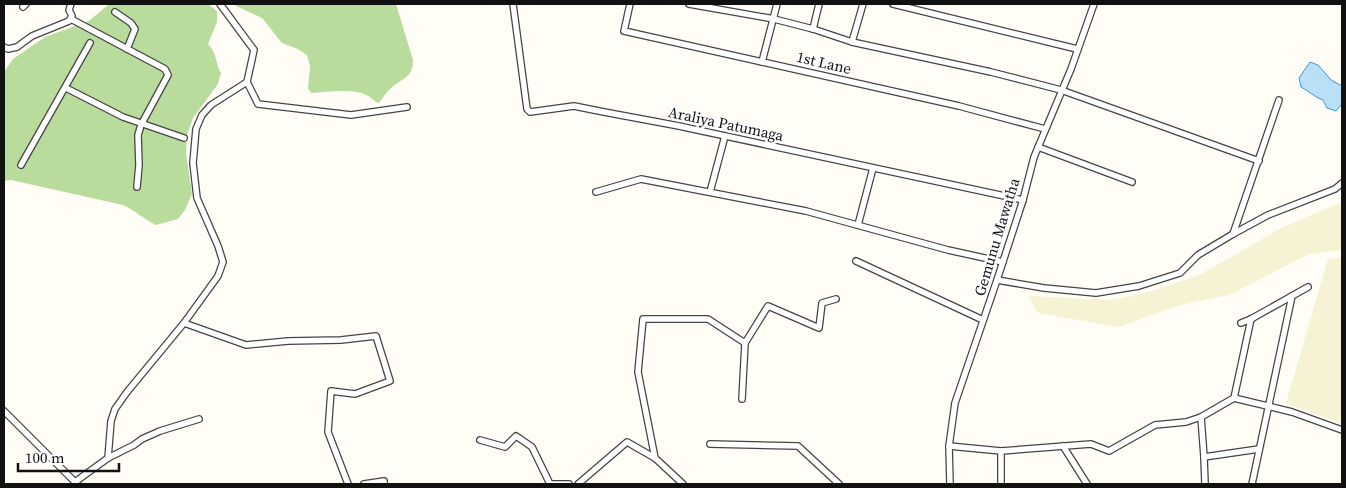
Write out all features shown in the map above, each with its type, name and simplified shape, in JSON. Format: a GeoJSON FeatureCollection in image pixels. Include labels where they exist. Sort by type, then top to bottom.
{"type":"FeatureCollection","features":[{"type":"Feature","properties":{"kind":"street"},"geometry":{"type":"LineString","coordinates":[[62,4],[70,7],[71,19]]}},
{"type":"Feature","properties":{"kind":"street"},"geometry":{"type":"LineString","coordinates":[[220,4],[254,50],[247,82],[258,104],[351,115],[407,107]]}},
{"type":"Feature","properties":{"kind":"street","name":"Araliya Patumaga"},"geometry":{"type":"LineString","coordinates":[[513,4],[527,109],[530,112],[574,106],[726,136],[1022,200]]}},
{"type":"Feature","properties":{"kind":"street","name":"1st Lane"},"geometry":{"type":"LineString","coordinates":[[630,4],[624,31],[959,106],[1046,129]]}},
{"type":"Feature","properties":{"kind":"street"},"geometry":{"type":"LineString","coordinates":[[690,4],[813,28],[852,42],[991,72],[1061,90],[1259,161]]}},
{"type":"Feature","properties":{"kind":"street"},"geometry":{"type":"LineString","coordinates":[[762,62],[777,4]]}},
{"type":"Feature","properties":{"kind":"street"},"geometry":{"type":"LineString","coordinates":[[813,28],[819,4]]}},
{"type":"Feature","properties":{"kind":"street"},"geometry":{"type":"LineString","coordinates":[[852,42],[863,4]]}},
{"type":"Feature","properties":{"kind":"street"},"geometry":{"type":"LineString","coordinates":[[892,4],[1077,49]]}},
{"type":"Feature","properties":{"kind":"street","name":"Gemunu Mawatha"},"geometry":{"type":"LineString","coordinates":[[950,484],[949,446],[954,403],[1003,262],[1038,146],[1094,4]]}},
{"type":"Feature","properties":{"kind":"street"},"geometry":{"type":"LineString","coordinates":[[115,12],[131,23],[135,29],[126,49]]}},
{"type":"Feature","properties":{"kind":"street"},"geometry":{"type":"LineString","coordinates":[[4,47],[8,49],[17,48],[32,36],[71,19]]}},
{"type":"Feature","properties":{"kind":"street"},"geometry":{"type":"LineString","coordinates":[[71,19],[165,69],[168,75],[140,125],[138,135],[139,165],[137,187]]}},
{"type":"Feature","properties":{"kind":"street"},"geometry":{"type":"LineString","coordinates":[[22,165],[90,43]]}},
{"type":"Feature","properties":{"kind":"street"},"geometry":{"type":"LineString","coordinates":[[108,458],[111,421],[115,409],[184,323],[218,276],[223,262],[197,198],[193,163],[196,129],[202,115],[211,105],[247,82]]}},
{"type":"Feature","properties":{"kind":"street"},"geometry":{"type":"LineString","coordinates":[[66,88],[140,125],[184,138]]}},
{"type":"Feature","properties":{"kind":"street"},"geometry":{"type":"LineString","coordinates":[[1233,234],[1279,100]]}},
{"type":"Feature","properties":{"kind":"street"},"geometry":{"type":"LineString","coordinates":[[710,192],[726,136]]}},
{"type":"Feature","properties":{"kind":"street"},"geometry":{"type":"LineString","coordinates":[[1038,146],[1132,182]]}},
{"type":"Feature","properties":{"kind":"street"},"geometry":{"type":"LineString","coordinates":[[858,225],[873,168]]}},
{"type":"Feature","properties":{"kind":"street"},"geometry":{"type":"LineString","coordinates":[[596,192],[641,179],[806,211],[948,250],[1003,262]]}},
{"type":"Feature","properties":{"kind":"street"},"geometry":{"type":"LineString","coordinates":[[997,280],[1077,292],[1107,292],[1131,287],[1180,273],[1198,255],[1233,234],[1268,216],[1335,189],[1342,183]]}},
{"type":"Feature","properties":{"kind":"street"},"geometry":{"type":"LineString","coordinates":[[856,261],[983,320]]}},
{"type":"Feature","properties":{"kind":"street"},"geometry":{"type":"LineString","coordinates":[[1241,323],[1251,320],[1308,287]]}},
{"type":"Feature","properties":{"kind":"street"},"geometry":{"type":"LineString","coordinates":[[1252,484],[1292,296]]}},
{"type":"Feature","properties":{"kind":"street"},"geometry":{"type":"LineString","coordinates":[[742,399],[745,343],[768,306],[819,328],[822,303],[836,299]]}},
{"type":"Feature","properties":{"kind":"street"},"geometry":{"type":"LineString","coordinates":[[655,458],[638,372],[643,319],[708,319],[745,343]]}},
{"type":"Feature","properties":{"kind":"street"},"geometry":{"type":"LineString","coordinates":[[1234,398],[1251,320]]}},
{"type":"Feature","properties":{"kind":"street"},"geometry":{"type":"LineString","coordinates":[[184,323],[246,345],[288,341],[341,340],[376,336],[390,381],[355,394],[331,391],[328,432],[348,484]]}},
{"type":"Feature","properties":{"kind":"street"},"geometry":{"type":"LineString","coordinates":[[949,446],[1001,451],[1091,444],[1109,451],[1155,425],[1186,422],[1201,417],[1234,398],[1269,405],[1342,430]]}},
{"type":"Feature","properties":{"kind":"street"},"geometry":{"type":"LineString","coordinates":[[4,411],[76,483],[108,458],[160,431],[199,419]]}},
{"type":"Feature","properties":{"kind":"street"},"geometry":{"type":"LineString","coordinates":[[1201,417],[1205,484]]}},
{"type":"Feature","properties":{"kind":"street"},"geometry":{"type":"LineString","coordinates":[[480,440],[505,447],[516,436],[532,447],[550,484],[569,484]]}},
{"type":"Feature","properties":{"kind":"street"},"geometry":{"type":"LineString","coordinates":[[578,484],[627,442],[655,458],[683,484]]}},
{"type":"Feature","properties":{"kind":"street"},"geometry":{"type":"LineString","coordinates":[[710,444],[798,446],[839,484]]}},
{"type":"Feature","properties":{"kind":"street"},"geometry":{"type":"LineString","coordinates":[[1063,446],[1087,484]]}},
{"type":"Feature","properties":{"kind":"street"},"geometry":{"type":"LineString","coordinates":[[1204,457],[1259,449]]}},
{"type":"Feature","properties":{"kind":"street"},"geometry":{"type":"LineString","coordinates":[[1001,451],[1001,484]]}},
{"type":"Feature","properties":{"kind":"street"},"geometry":{"type":"LineString","coordinates":[[364,484],[384,481],[384,484]]}},
{"type":"Feature","properties":{"kind":"shaded area"},"geometry":{"type":"Polygon","coordinates":[[[1342,202],[1342,250],[1309,254],[1229,295],[1180,305],[1119,327],[1038,313],[1028,296],[1111,300],[1145,293],[1201,274],[1285,226],[1342,202]]]}},
{"type":"Feature","properties":{"kind":"shaded area"},"geometry":{"type":"Polygon","coordinates":[[[1342,257],[1342,424],[1286,403],[1328,259],[1342,257]]]}},
{"type":"Feature","properties":{"kind":"green space"},"geometry":{"type":"Polygon","coordinates":[[[109,4],[208,4],[217,11],[217,22],[208,44],[213,51],[221,73],[218,84],[193,118],[187,135],[186,153],[192,194],[185,210],[178,219],[156,225],[123,205],[11,180],[4,181],[4,72],[13,59],[45,37],[89,21],[109,4]]]}},
{"type":"Feature","properties":{"kind":"green space"},"geometry":{"type":"Polygon","coordinates":[[[235,4],[396,4],[413,60],[411,71],[389,90],[379,103],[366,95],[355,92],[311,93],[308,88],[310,66],[307,55],[298,49],[282,43],[262,18],[235,4]]]}},
{"type":"Feature","properties":{"kind":"water"},"geometry":{"type":"Polygon","coordinates":[[[1310,62],[1318,65],[1331,80],[1342,86],[1342,104],[1336,111],[1327,108],[1323,100],[1301,87],[1299,78],[1310,62]]]}}]}
